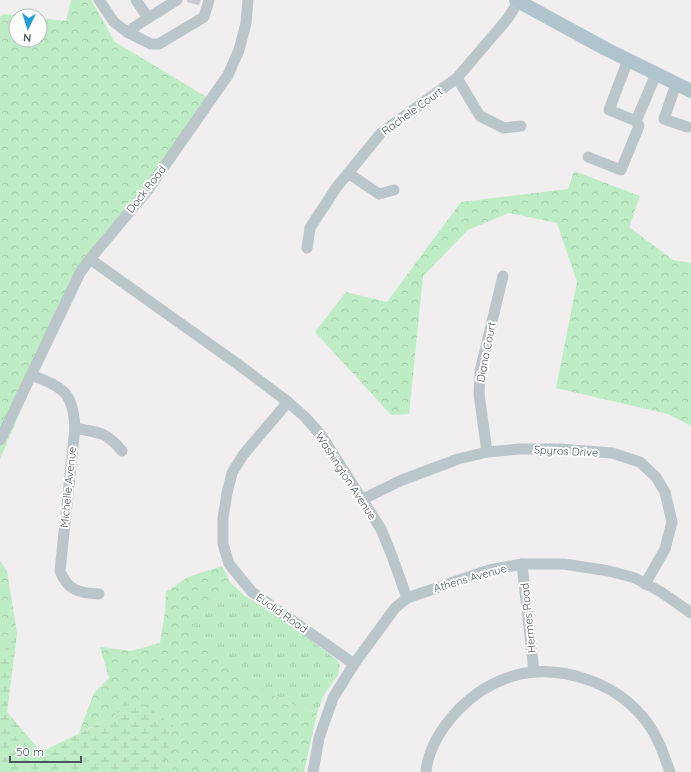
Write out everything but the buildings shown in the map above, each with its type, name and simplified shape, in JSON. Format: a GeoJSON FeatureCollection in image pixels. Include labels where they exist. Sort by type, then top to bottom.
{"type":"FeatureCollection","features":[{"type":"Feature","properties":{"kind":"main road"},"geometry":{"type":"LineString","coordinates":[[517,1],[628,60],[691,91]]}},
{"type":"Feature","properties":{"kind":"street"},"geometry":{"type":"LineString","coordinates":[[99,0],[114,22],[127,32],[151,44],[159,44],[204,17],[209,0]]}},
{"type":"Feature","properties":{"kind":"street"},"geometry":{"type":"LineString","coordinates":[[136,0],[148,18]]}},
{"type":"Feature","properties":{"kind":"street"},"geometry":{"type":"LineString","coordinates":[[127,32],[177,0]]}},
{"type":"Feature","properties":{"kind":"street","name":"Dock Road"},"geometry":{"type":"LineString","coordinates":[[0,440],[25,386],[32,375],[74,283],[90,258],[147,191],[228,75],[239,50],[246,23],[248,0]]}},
{"type":"Feature","properties":{"kind":"street","name":"Rachele Court"},"geometry":{"type":"LineString","coordinates":[[307,248],[310,228],[336,188],[381,133],[457,78],[508,18],[517,1]]}},
{"type":"Feature","properties":{"kind":"street"},"geometry":{"type":"LineString","coordinates":[[588,157],[621,170],[639,126],[636,121],[609,110],[628,60]]}},
{"type":"Feature","properties":{"kind":"street"},"geometry":{"type":"LineString","coordinates":[[636,121],[656,74]]}},
{"type":"Feature","properties":{"kind":"street"},"geometry":{"type":"LineString","coordinates":[[457,78],[480,116],[504,128],[521,126]]}},
{"type":"Feature","properties":{"kind":"street"},"geometry":{"type":"LineString","coordinates":[[676,84],[664,118],[687,127]]}},
{"type":"Feature","properties":{"kind":"street"},"geometry":{"type":"LineString","coordinates":[[348,173],[378,194],[394,190]]}},
{"type":"Feature","properties":{"kind":"street","name":"Washington Avenue"},"geometry":{"type":"LineString","coordinates":[[90,258],[239,365],[288,402],[305,417],[321,435],[381,529],[407,598]]}},
{"type":"Feature","properties":{"kind":"street","name":"Diana Court"},"geometry":{"type":"LineString","coordinates":[[487,452],[479,394],[480,371],[503,276]]}},
{"type":"Feature","properties":{"kind":"street","name":"Michelle Avenue"},"geometry":{"type":"LineString","coordinates":[[32,375],[51,383],[65,392],[74,415],[75,428],[60,571],[64,581],[70,588],[83,594],[99,594]]}},
{"type":"Feature","properties":{"kind":"street","name":"Euclid Road"},"geometry":{"type":"LineString","coordinates":[[288,402],[243,454],[232,473],[223,518],[223,544],[229,564],[252,592],[354,664]]}},
{"type":"Feature","properties":{"kind":"street"},"geometry":{"type":"LineString","coordinates":[[75,428],[104,434],[114,441],[122,451]]}},
{"type":"Feature","properties":{"kind":"street","name":"Spyros Drive"},"geometry":{"type":"LineString","coordinates":[[363,499],[402,480],[458,459],[487,452],[520,449],[560,449],[612,454],[640,462],[656,477],[665,492],[672,522],[664,549],[645,584]]}},
{"type":"Feature","properties":{"kind":"street","name":"Athens Avenue"},"geometry":{"type":"LineString","coordinates":[[407,598],[488,570],[522,564],[564,564],[609,571],[635,578],[661,592],[691,613]]}},
{"type":"Feature","properties":{"kind":"street","name":"Hermes Road"},"geometry":{"type":"LineString","coordinates":[[522,564],[534,672]]}},
{"type":"Feature","properties":{"kind":"street"},"geometry":{"type":"LineString","coordinates":[[313,772],[314,758],[319,738],[333,698],[354,664],[394,608],[407,598]]}},
{"type":"Feature","properties":{"kind":"street"},"geometry":{"type":"LineString","coordinates":[[426,772],[427,764],[436,739],[449,719],[470,699],[489,686],[513,676],[534,672],[562,673],[588,679],[619,695],[642,716],[661,744],[670,772]]}},
{"type":"Feature","properties":{"kind":"green space"},"geometry":{"type":"Polygon","coordinates":[[[71,0],[91,0],[115,42],[210,99],[75,285],[0,459],[0,17],[4,14],[8,14],[8,48],[48,48],[48,19],[66,21],[71,0]]]}},
{"type":"Feature","properties":{"kind":"green space"},"geometry":{"type":"Polygon","coordinates":[[[574,171],[640,196],[629,227],[673,260],[691,263],[691,426],[668,414],[556,388],[577,282],[557,223],[509,213],[468,230],[423,276],[409,414],[391,415],[315,332],[346,292],[387,302],[461,202],[568,189],[574,171]]]}},
{"type":"Feature","properties":{"kind":"green space"},"geometry":{"type":"Polygon","coordinates":[[[0,561],[7,571],[17,634],[0,655],[0,561]]]}},
{"type":"Feature","properties":{"kind":"green space"},"geometry":{"type":"Polygon","coordinates":[[[222,566],[231,583],[209,605],[284,701],[317,713],[304,772],[175,772],[165,763],[130,698],[113,717],[79,733],[94,693],[109,678],[100,647],[131,651],[160,643],[165,612],[166,592],[188,577],[222,566]]]}},
{"type":"Feature","properties":{"kind":"green space"},"geometry":{"type":"Polygon","coordinates":[[[231,583],[245,596],[282,619],[336,659],[340,665],[338,675],[325,693],[317,713],[284,701],[244,679],[204,648],[193,628],[209,605],[231,583]]]}},
{"type":"Feature","properties":{"kind":"green space"},"geometry":{"type":"Polygon","coordinates":[[[17,634],[7,712],[41,752],[113,717],[130,697],[150,709],[173,726],[165,763],[175,772],[0,772],[0,655],[17,634]]]}}]}
